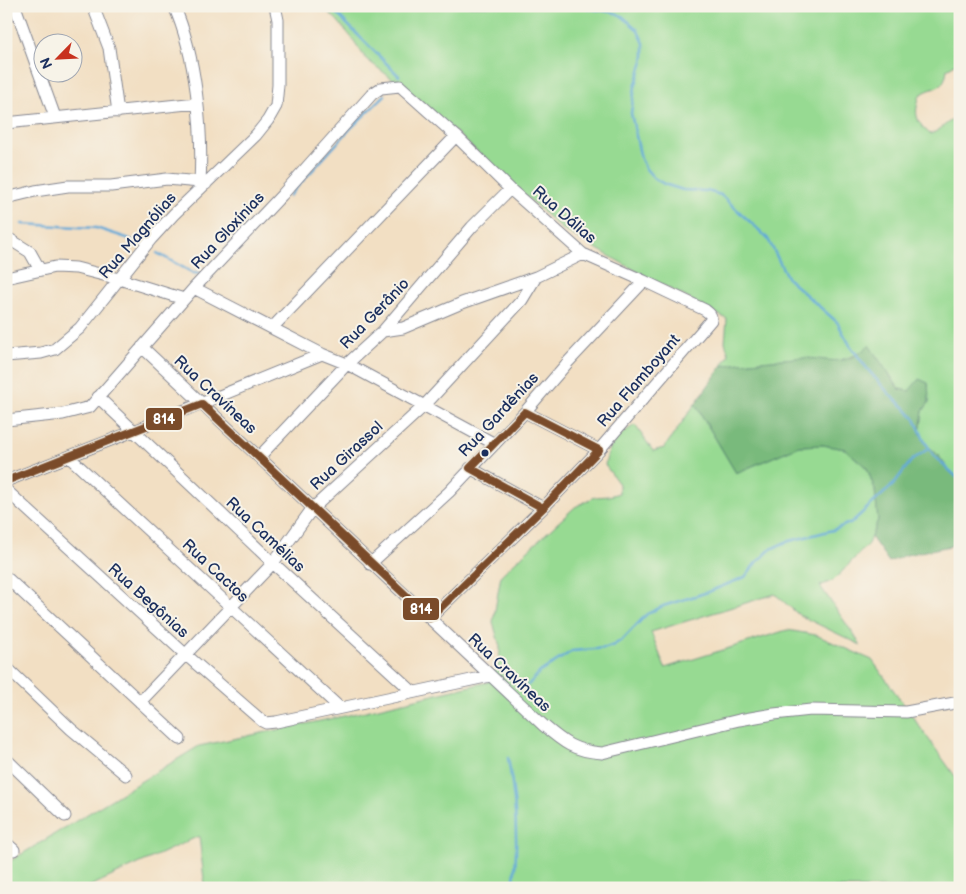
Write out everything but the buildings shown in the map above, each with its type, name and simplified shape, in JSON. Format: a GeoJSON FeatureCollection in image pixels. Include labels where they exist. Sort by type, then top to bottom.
{"type":"FeatureCollection","features":[{"type":"Feature","properties":{"kind":"street"},"geometry":{"type":"LineString","coordinates":[[16,6],[55,117]]}},
{"type":"Feature","properties":{"kind":"street"},"geometry":{"type":"LineString","coordinates":[[92,6],[109,48],[118,112]]}},
{"type":"Feature","properties":{"kind":"street"},"geometry":{"type":"LineString","coordinates":[[6,198],[68,186],[111,186],[167,178],[203,183],[197,103],[189,51],[184,31],[174,6]]}},
{"type":"Feature","properties":{"kind":"street","name":"Rua Magnólias"},"geometry":{"type":"LineString","coordinates":[[6,356],[41,353],[55,349],[80,328],[174,214],[203,183],[256,135],[268,120],[276,106],[278,20],[275,6]]}},
{"type":"Feature","properties":{"kind":"street","name":"Rua Gloxínias"},"geometry":{"type":"LineString","coordinates":[[6,420],[77,412],[90,407],[194,288],[282,195],[372,94],[388,86],[400,86],[406,90]]}},
{"type":"Feature","properties":{"kind":"street","name":"Rua Dálias"},"geometry":{"type":"LineString","coordinates":[[406,90],[510,189],[583,254],[708,312],[711,315],[711,320],[701,332]]}},
{"type":"Feature","properties":{"kind":"street"},"geometry":{"type":"LineString","coordinates":[[6,123],[197,103]]}},
{"type":"Feature","properties":{"kind":"street"},"geometry":{"type":"LineString","coordinates":[[272,328],[456,136]]}},
{"type":"Feature","properties":{"kind":"street","name":"Rua Gerânio"},"geometry":{"type":"LineString","coordinates":[[259,457],[347,364],[383,331],[472,227],[510,189]]}},
{"type":"Feature","properties":{"kind":"street"},"geometry":{"type":"LineString","coordinates":[[6,237],[30,252],[40,270]]}},
{"type":"Feature","properties":{"kind":"street"},"geometry":{"type":"LineString","coordinates":[[383,331],[403,328],[536,277],[583,254]]}},
{"type":"Feature","properties":{"kind":"street"},"geometry":{"type":"LineString","coordinates":[[6,278],[55,267],[76,268],[119,279],[184,300]]}},
{"type":"Feature","properties":{"kind":"street","name":"Rua Girassol"},"geometry":{"type":"LineString","coordinates":[[140,702],[273,563],[312,509],[424,406],[522,300],[536,277]]}},
{"type":"Feature","properties":{"kind":"street","name":"Rua Gardênias"},"geometry":{"type":"LineString","coordinates":[[370,564],[417,522],[495,444],[644,281]]}},
{"type":"Feature","properties":{"kind":"street"},"geometry":{"type":"LineString","coordinates":[[194,288],[322,354],[347,364],[495,444]]}},
{"type":"Feature","properties":{"kind":"street","name":"Rua Flamboyant"},"geometry":{"type":"LineString","coordinates":[[430,618],[543,508],[599,450],[701,332]]}},
{"type":"Feature","properties":{"kind":"street","name":"Rua Cravíneas"},"geometry":{"type":"LineString","coordinates":[[142,347],[490,676],[561,740],[584,751],[602,753],[739,720],[781,713],[811,710],[906,712],[960,702]]}},
{"type":"Feature","properties":{"kind":"street"},"geometry":{"type":"LineString","coordinates":[[6,481],[202,404],[322,354]]}},
{"type":"Feature","properties":{"kind":"street","name":"Rua Camélias"},"geometry":{"type":"LineString","coordinates":[[98,397],[273,563],[414,692]]}},
{"type":"Feature","properties":{"kind":"street"},"geometry":{"type":"LineString","coordinates":[[525,412],[599,450]]}},
{"type":"Feature","properties":{"kind":"street","name":"Rua Cactos"},"geometry":{"type":"LineString","coordinates":[[69,457],[340,708]]}},
{"type":"Feature","properties":{"kind":"street"},"geometry":{"type":"LineString","coordinates":[[470,468],[543,508]]}},
{"type":"Feature","properties":{"kind":"street","name":"Rua Begônias"},"geometry":{"type":"LineString","coordinates":[[6,490],[257,719],[266,723],[276,722],[340,708]]}},
{"type":"Feature","properties":{"kind":"street"},"geometry":{"type":"LineString","coordinates":[[6,577],[180,739]]}},
{"type":"Feature","properties":{"kind":"street"},"geometry":{"type":"LineString","coordinates":[[6,667],[71,729],[126,775]]}},
{"type":"Feature","properties":{"kind":"street"},"geometry":{"type":"LineString","coordinates":[[340,708],[490,676]]}},
{"type":"Feature","properties":{"kind":"street"},"geometry":{"type":"LineString","coordinates":[[6,759],[65,816]]}},
{"type":"Feature","properties":{"kind":"green space"},"geometry":{"type":"Polygon","coordinates":[[[321,6],[960,6],[960,61],[947,69],[946,76],[941,85],[920,95],[917,117],[921,125],[930,134],[952,120],[960,118],[960,479],[951,473],[938,455],[928,446],[920,433],[923,411],[929,402],[928,383],[909,391],[899,389],[890,375],[859,354],[834,362],[797,358],[722,366],[729,355],[725,342],[727,319],[562,229],[419,99],[366,59],[336,19],[321,6]]]}},
{"type":"Feature","properties":{"kind":"green space"},"geometry":{"type":"Polygon","coordinates":[[[869,345],[899,389],[909,391],[919,379],[928,383],[929,402],[923,411],[920,433],[928,446],[938,455],[951,473],[960,479],[960,544],[906,555],[889,562],[871,537],[878,520],[875,490],[867,468],[845,449],[823,445],[799,446],[736,473],[695,404],[722,366],[795,358],[842,360],[859,353],[869,345]]]}},
{"type":"Feature","properties":{"kind":"green space"},"geometry":{"type":"Polygon","coordinates":[[[695,404],[736,473],[799,446],[823,445],[845,449],[867,468],[875,490],[878,520],[868,544],[834,580],[820,586],[861,645],[799,615],[775,594],[651,632],[665,668],[787,630],[816,635],[872,660],[960,783],[960,888],[205,888],[199,836],[86,888],[11,888],[7,863],[199,746],[349,715],[488,682],[499,663],[500,647],[493,622],[501,575],[575,507],[595,497],[619,493],[619,484],[605,465],[609,451],[623,433],[635,425],[653,451],[664,448],[695,404]]]}},
{"type":"Feature","properties":{"kind":"waterway"},"geometry":{"type":"LineString","coordinates":[[329,6],[399,76]]}},
{"type":"Feature","properties":{"kind":"waterway"},"geometry":{"type":"LineString","coordinates":[[575,6],[611,12],[622,16],[637,29],[644,43],[644,58],[635,87],[631,113],[641,159],[646,169],[654,178],[664,184],[683,190],[707,191],[721,195],[760,231],[768,239],[788,279],[837,322],[851,347],[869,371],[915,419],[925,442],[935,457],[960,480]]}},
{"type":"Feature","properties":{"kind":"waterway"},"geometry":{"type":"LineString","coordinates":[[289,196],[352,127],[385,95]]}},
{"type":"Feature","properties":{"kind":"waterway"},"geometry":{"type":"LineString","coordinates":[[22,224],[96,228],[140,244]]}},
{"type":"Feature","properties":{"kind":"waterway"},"geometry":{"type":"LineString","coordinates":[[157,253],[193,273],[203,274]]}},
{"type":"Feature","properties":{"kind":"waterway"},"geometry":{"type":"LineString","coordinates":[[528,685],[540,672],[572,651],[606,648],[614,645],[623,639],[647,614],[663,606],[708,592],[745,577],[755,564],[771,549],[786,542],[833,530],[852,522],[893,485],[911,461],[929,448]]}},
{"type":"Feature","properties":{"kind":"waterway"},"geometry":{"type":"LineString","coordinates":[[508,758],[516,823],[516,856],[513,888]]}},
{"type":"Feature","properties":{"kind":"transit line","name":"814"},"geometry":{"type":"LineString","coordinates":[[6,481],[202,404],[430,618],[543,508]]}},
{"type":"Feature","properties":{"kind":"transit line","name":"814"},"geometry":{"type":"LineString","coordinates":[[525,412],[599,450],[543,508],[470,468],[525,412]]}}]}
